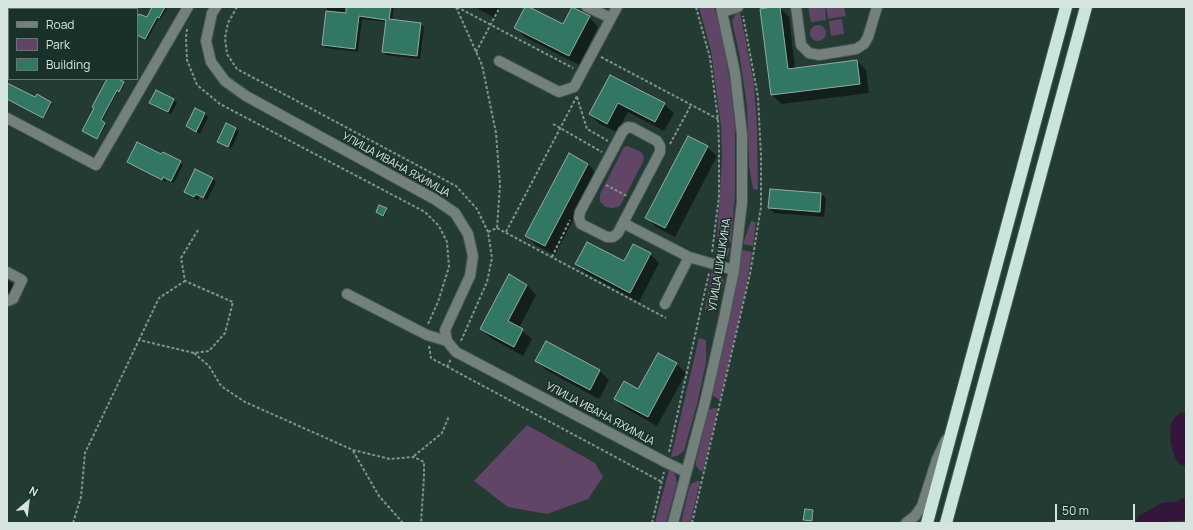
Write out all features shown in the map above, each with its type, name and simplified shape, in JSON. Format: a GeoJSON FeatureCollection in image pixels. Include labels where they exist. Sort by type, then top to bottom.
{"type":"FeatureCollection","features":[{"type":"Feature","properties":{"kind":"highway"},"geometry":{"type":"LineString","coordinates":[[927,523],[1066,7]]}},
{"type":"Feature","properties":{"kind":"highway"},"geometry":{"type":"LineString","coordinates":[[946,523],[1086,7]]}},
{"type":"Feature","properties":{"kind":"street"},"geometry":{"type":"LineString","coordinates":[[7,118],[96,165],[188,7]]}},
{"type":"Feature","properties":{"kind":"street","name":"УЛИЦА ИВАНА ЯХИМЦА"},"geometry":{"type":"LineString","coordinates":[[216,7],[212,13],[206,41],[211,62],[225,81],[246,96],[436,200],[455,213],[468,234],[473,256],[470,276],[445,330],[447,341],[456,352],[686,472]]}},
{"type":"Feature","properties":{"kind":"street"},"geometry":{"type":"LineString","coordinates":[[587,7],[611,18]]}},
{"type":"Feature","properties":{"kind":"street"},"geometry":{"type":"LineString","coordinates":[[499,61],[559,92],[574,87],[617,7]]}},
{"type":"Feature","properties":{"kind":"street"},"geometry":{"type":"LineString","coordinates":[[722,10],[738,7]]}},
{"type":"Feature","properties":{"kind":"street"},"geometry":{"type":"LineString","coordinates":[[796,7],[801,45],[809,52],[819,55],[856,49],[864,44],[868,37],[877,7]]}},
{"type":"Feature","properties":{"kind":"street","name":"УЛИЦА ШИШКИНА"},"geometry":{"type":"LineString","coordinates":[[673,523],[707,395],[734,270],[742,202],[742,135],[735,73],[722,10]]}},
{"type":"Feature","properties":{"kind":"street"},"geometry":{"type":"LineString","coordinates":[[628,127],[633,128],[657,141],[660,146],[660,152],[635,200],[618,233],[613,237],[608,237],[582,224],[579,218],[580,212],[623,131],[628,127]]}},
{"type":"Feature","properties":{"kind":"street"},"geometry":{"type":"LineString","coordinates":[[622,223],[689,257],[734,270]]}},
{"type":"Feature","properties":{"kind":"street"},"geometry":{"type":"LineString","coordinates":[[665,304],[689,257]]}},
{"type":"Feature","properties":{"kind":"street"},"geometry":{"type":"LineString","coordinates":[[7,272],[22,280],[13,299],[7,301]]}},
{"type":"Feature","properties":{"kind":"street"},"geometry":{"type":"LineString","coordinates":[[347,294],[428,335],[447,341]]}},
{"type":"Feature","properties":{"kind":"street"},"geometry":{"type":"LineString","coordinates":[[906,523],[915,516],[922,506],[937,459],[954,422]]}},
{"type":"Feature","properties":{"kind":"path"},"geometry":{"type":"LineString","coordinates":[[456,7],[582,73]]}},
{"type":"Feature","properties":{"kind":"path"},"geometry":{"type":"LineString","coordinates":[[456,7],[482,65],[496,133],[500,184],[497,228]]}},
{"type":"Feature","properties":{"kind":"path"},"geometry":{"type":"LineString","coordinates":[[476,52],[500,7]]}},
{"type":"Feature","properties":{"kind":"path"},"geometry":{"type":"LineString","coordinates":[[188,26],[186,38],[187,60],[197,85],[220,104],[425,212],[439,226],[447,242],[449,267],[438,302],[426,328],[431,358],[662,482]]}},
{"type":"Feature","properties":{"kind":"path"},"geometry":{"type":"LineString","coordinates":[[599,56],[718,119]]}},
{"type":"Feature","properties":{"kind":"path"},"geometry":{"type":"LineString","coordinates":[[506,232],[580,90]]}},
{"type":"Feature","properties":{"kind":"path"},"geometry":{"type":"LineString","coordinates":[[577,96],[587,129],[611,142]]}},
{"type":"Feature","properties":{"kind":"path"},"geometry":{"type":"LineString","coordinates":[[668,150],[691,105]]}},
{"type":"Feature","properties":{"kind":"path"},"geometry":{"type":"LineString","coordinates":[[553,124],[605,154]]}},
{"type":"Feature","properties":{"kind":"path"},"geometry":{"type":"LineString","coordinates":[[597,180],[635,200]]}},
{"type":"Feature","properties":{"kind":"path"},"geometry":{"type":"LineString","coordinates":[[488,232],[497,228],[506,232],[666,318]]}},
{"type":"Feature","properties":{"kind":"path"},"geometry":{"type":"LineString","coordinates":[[185,281],[181,258],[198,230]]}},
{"type":"Feature","properties":{"kind":"path"},"geometry":{"type":"LineString","coordinates":[[73,523],[81,497],[85,453],[158,298],[185,281]]}},
{"type":"Feature","properties":{"kind":"path"},"geometry":{"type":"LineString","coordinates":[[139,340],[194,353],[208,351],[224,333],[233,302],[185,281]]}},
{"type":"Feature","properties":{"kind":"path"},"geometry":{"type":"LineString","coordinates":[[194,353],[209,366],[221,386],[246,402],[353,450],[390,459],[414,456],[442,433],[449,416]]}},
{"type":"Feature","properties":{"kind":"path"},"geometry":{"type":"LineString","coordinates":[[353,450],[379,496],[403,523]]}},
{"type":"Feature","properties":{"kind":"path"},"geometry":{"type":"LineString","coordinates":[[414,456],[424,462],[420,523]]}},
{"type":"Feature","properties":{"kind":"green space"},"geometry":{"type":"Polygon","coordinates":[[[699,7],[714,7],[722,35],[730,81],[735,129],[735,194],[731,242],[717,240],[722,157],[721,125],[711,51],[699,7]]]}},
{"type":"Feature","properties":{"kind":"green space"},"geometry":{"type":"Polygon","coordinates":[[[808,7],[825,7],[826,20],[811,22],[808,7]]]}},
{"type":"Feature","properties":{"kind":"green space"},"geometry":{"type":"Polygon","coordinates":[[[826,7],[844,7],[846,16],[828,19],[826,7]]]}},
{"type":"Feature","properties":{"kind":"green space"},"geometry":{"type":"Polygon","coordinates":[[[740,12],[754,84],[757,127],[758,190],[753,189],[749,165],[747,106],[739,52],[732,21],[736,13],[740,12]]]}},
{"type":"Feature","properties":{"kind":"green space"},"geometry":{"type":"Polygon","coordinates":[[[842,19],[844,34],[831,36],[829,21],[842,19]]]}},
{"type":"Feature","properties":{"kind":"green space"},"geometry":{"type":"Polygon","coordinates":[[[818,25],[825,30],[826,33],[821,40],[818,41],[811,36],[810,33],[815,26],[818,25]]]}},
{"type":"Feature","properties":{"kind":"green space"},"geometry":{"type":"Polygon","coordinates":[[[628,146],[641,152],[644,157],[643,162],[620,206],[613,208],[606,207],[600,202],[600,194],[624,147],[628,146]]]}},
{"type":"Feature","properties":{"kind":"green space"},"geometry":{"type":"Polygon","coordinates":[[[751,221],[756,222],[753,246],[743,244],[751,221]]]}},
{"type":"Feature","properties":{"kind":"green space"},"geometry":{"type":"Polygon","coordinates":[[[716,247],[730,248],[725,259],[719,261],[714,260],[716,247]]]}},
{"type":"Feature","properties":{"kind":"green space"},"geometry":{"type":"Polygon","coordinates":[[[742,250],[752,252],[745,293],[720,400],[713,396],[712,392],[728,327],[742,250]]]}},
{"type":"Feature","properties":{"kind":"green space"},"geometry":{"type":"Polygon","coordinates":[[[712,270],[723,276],[724,283],[712,310],[705,310],[712,270]]]}},
{"type":"Feature","properties":{"kind":"green space"},"geometry":{"type":"Polygon","coordinates":[[[699,338],[706,340],[706,363],[697,404],[684,451],[677,456],[671,457],[699,338]]]}},
{"type":"Feature","properties":{"kind":"green space"},"geometry":{"type":"Polygon","coordinates":[[[715,408],[718,409],[703,471],[700,471],[696,466],[696,461],[708,411],[715,408]]]}},
{"type":"Feature","properties":{"kind":"green space"},"geometry":{"type":"Polygon","coordinates":[[[527,425],[595,463],[603,477],[588,499],[547,514],[508,507],[474,481],[527,425]]]}},
{"type":"Feature","properties":{"kind":"green space"},"geometry":{"type":"Polygon","coordinates":[[[669,470],[673,472],[677,483],[666,523],[655,523],[669,470]]]}},
{"type":"Feature","properties":{"kind":"green space"},"geometry":{"type":"Polygon","coordinates":[[[700,481],[691,521],[681,523],[689,488],[691,484],[700,481]]]}},
{"type":"Feature","properties":{"kind":"building"},"geometry":{"type":"Polygon","coordinates":[[[152,7],[165,7],[159,18],[157,17],[145,39],[138,36],[138,16],[139,14],[147,17],[152,7]]]}},
{"type":"Feature","properties":{"kind":"building"},"geometry":{"type":"Polygon","coordinates":[[[346,7],[391,7],[389,19],[421,23],[417,56],[382,52],[386,20],[359,16],[355,49],[322,45],[326,11],[346,13],[346,7]]]}},
{"type":"Feature","properties":{"kind":"building"},"geometry":{"type":"Polygon","coordinates":[[[525,7],[529,7],[563,24],[572,7],[590,16],[569,56],[514,28],[525,7]]]}},
{"type":"Feature","properties":{"kind":"building"},"geometry":{"type":"Polygon","coordinates":[[[780,7],[788,69],[857,60],[860,84],[771,95],[760,9],[780,7]]]}},
{"type":"Feature","properties":{"kind":"building"},"geometry":{"type":"Polygon","coordinates":[[[610,75],[665,103],[655,122],[618,103],[607,124],[589,114],[610,75]]]}},
{"type":"Feature","properties":{"kind":"building"},"geometry":{"type":"Polygon","coordinates":[[[106,80],[121,80],[124,82],[119,92],[117,90],[101,120],[105,123],[97,139],[82,131],[94,108],[92,107],[106,80]]]}},
{"type":"Feature","properties":{"kind":"building"},"geometry":{"type":"Polygon","coordinates":[[[7,83],[35,97],[37,94],[51,102],[43,118],[7,99],[7,83]]]}},
{"type":"Feature","properties":{"kind":"building"},"geometry":{"type":"Polygon","coordinates":[[[156,90],[174,99],[168,112],[149,103],[156,90]]]}},
{"type":"Feature","properties":{"kind":"building"},"geometry":{"type":"Polygon","coordinates":[[[195,108],[205,113],[196,132],[186,126],[195,108]]]}},
{"type":"Feature","properties":{"kind":"building"},"geometry":{"type":"Polygon","coordinates":[[[226,123],[236,128],[228,147],[217,142],[226,123]]]}},
{"type":"Feature","properties":{"kind":"building"},"geometry":{"type":"Polygon","coordinates":[[[688,136],[708,146],[665,228],[645,218],[688,136]]]}},
{"type":"Feature","properties":{"kind":"building"},"geometry":{"type":"Polygon","coordinates":[[[137,142],[161,154],[163,152],[181,161],[171,181],[163,177],[162,180],[127,162],[137,142]]]}},
{"type":"Feature","properties":{"kind":"building"},"geometry":{"type":"Polygon","coordinates":[[[569,153],[588,164],[545,246],[525,236],[569,153]]]}},
{"type":"Feature","properties":{"kind":"building"},"geometry":{"type":"Polygon","coordinates":[[[195,169],[213,178],[203,198],[196,194],[194,197],[184,192],[195,169]]]}},
{"type":"Feature","properties":{"kind":"building"},"geometry":{"type":"Polygon","coordinates":[[[770,189],[821,193],[820,212],[768,208],[770,189]]]}},
{"type":"Feature","properties":{"kind":"building"},"geometry":{"type":"Polygon","coordinates":[[[379,205],[387,208],[383,216],[376,212],[379,205]]]}},
{"type":"Feature","properties":{"kind":"building"},"geometry":{"type":"Polygon","coordinates":[[[587,242],[624,261],[633,244],[651,253],[630,293],[575,264],[587,242]]]}},
{"type":"Feature","properties":{"kind":"building"},"geometry":{"type":"Polygon","coordinates":[[[509,274],[527,285],[508,321],[523,329],[514,347],[480,329],[509,274]]]}},
{"type":"Feature","properties":{"kind":"building"},"geometry":{"type":"Polygon","coordinates":[[[546,341],[600,370],[590,390],[535,361],[546,341]]]}},
{"type":"Feature","properties":{"kind":"building"},"geometry":{"type":"Polygon","coordinates":[[[658,353],[677,363],[648,417],[614,399],[624,381],[638,389],[658,353]]]}},
{"type":"Feature","properties":{"kind":"building"},"geometry":{"type":"Polygon","coordinates":[[[805,509],[813,510],[812,521],[803,520],[805,509]]]}},
{"type":"Feature","properties":{"kind":"waterway"},"geometry":{"type":"LineString","coordinates":[[1186,422],[1184,422],[1180,427],[1180,441],[1186,457]]}},
{"type":"Feature","properties":{"kind":"waterway"},"geometry":{"type":"LineString","coordinates":[[1145,523],[1165,512],[1180,511],[1186,507]]}}]}
